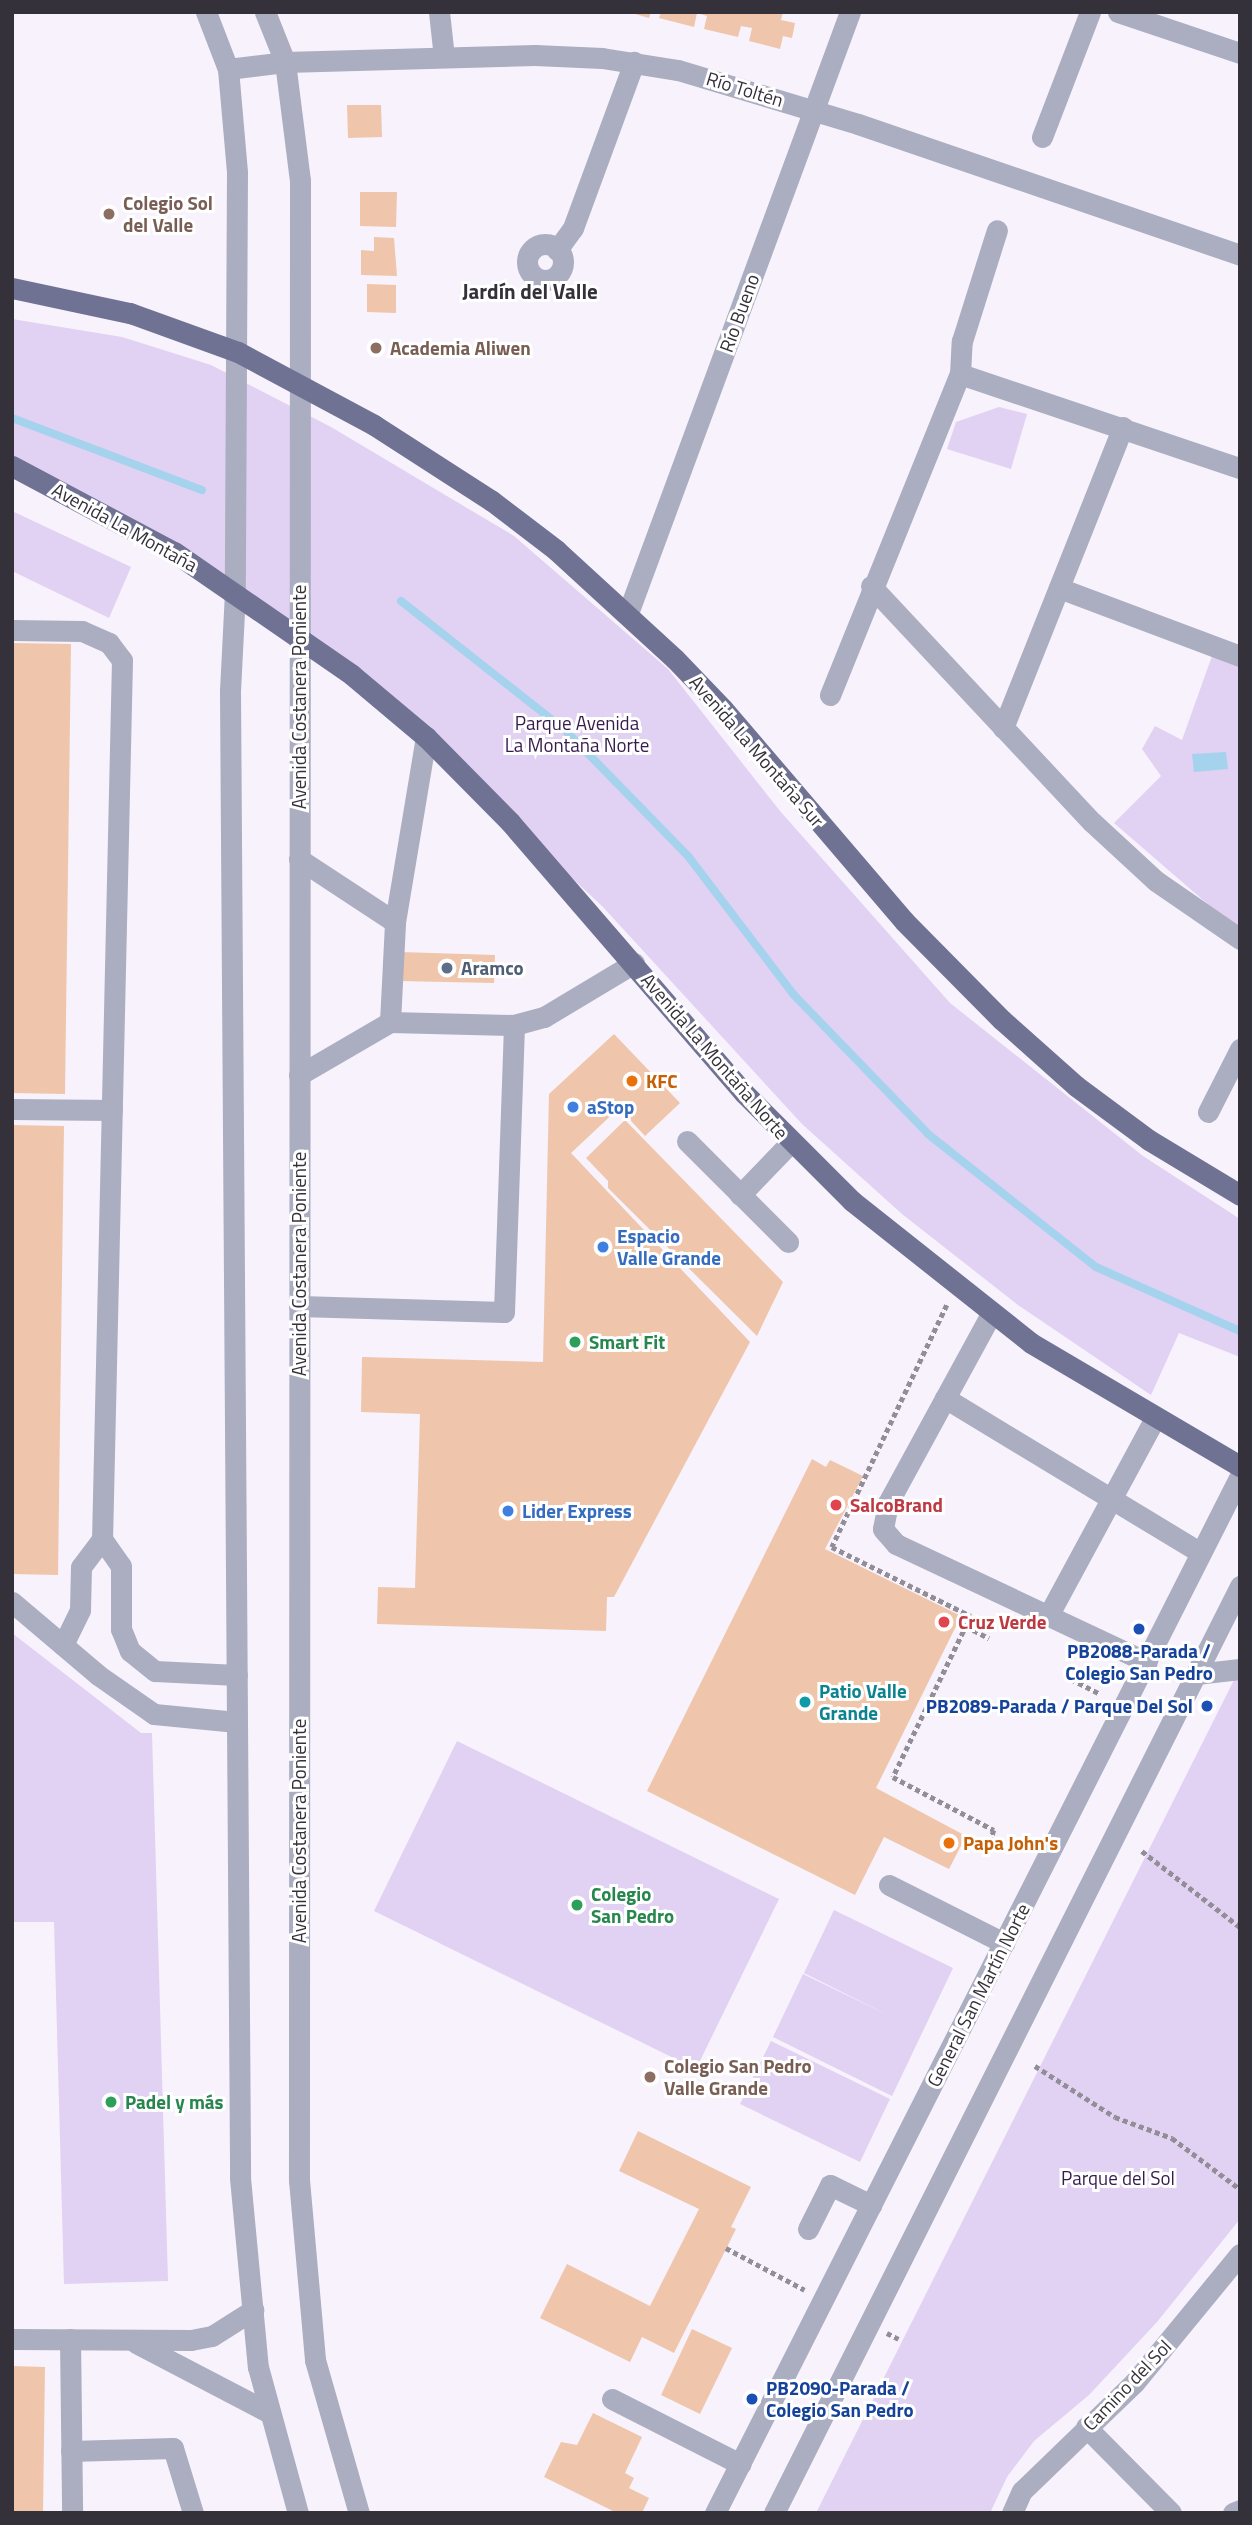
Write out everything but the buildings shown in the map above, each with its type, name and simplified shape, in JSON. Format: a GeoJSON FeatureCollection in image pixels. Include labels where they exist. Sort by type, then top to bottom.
{"type":"FeatureCollection","features":[{"type":"Feature","properties":{"kind":"main road"},"geometry":{"type":"LineString","coordinates":[[12,288],[130,313],[238,352]]}},
{"type":"Feature","properties":{"kind":"main road","name":"Avenida La Montaña Sur"},"geometry":{"type":"LineString","coordinates":[[238,352],[374,425],[492,501],[628,613],[723,709],[904,921],[1002,1020],[1076,1086],[1149,1140],[1240,1195]]}},
{"type":"Feature","properties":{"kind":"main road","name":"Avenida La Montaña"},"geometry":{"type":"LineString","coordinates":[[12,466],[109,515],[235,592]]}},
{"type":"Feature","properties":{"kind":"main road","name":"Avenida La Montaña Norte"},"geometry":{"type":"LineString","coordinates":[[235,592],[298,633],[426,737],[510,822],[791,1142],[861,1209],[991,1314],[1155,1418],[1240,1466]]}},
{"type":"Feature","properties":{"kind":"street"},"geometry":{"type":"LineString","coordinates":[[206,12],[228,69],[237,172],[235,592],[230,706],[240,2178],[258,2367],[299,2513]]}},
{"type":"Feature","properties":{"kind":"street","name":"Avenida Costanera Poniente"},"geometry":{"type":"LineString","coordinates":[[265,12],[285,62],[300,180],[299,2180],[315,2360],[359,2513]]}},
{"type":"Feature","properties":{"kind":"street"},"geometry":{"type":"LineString","coordinates":[[439,12],[444,57]]}},
{"type":"Feature","properties":{"kind":"street","name":"Río Bueno"},"geometry":{"type":"LineString","coordinates":[[628,613],[850,12]]}},
{"type":"Feature","properties":{"kind":"street"},"geometry":{"type":"LineString","coordinates":[[1042,137],[1090,12]]}},
{"type":"Feature","properties":{"kind":"street"},"geometry":{"type":"LineString","coordinates":[[1118,12],[1240,53]]}},
{"type":"Feature","properties":{"kind":"street","name":"Río Toltén"},"geometry":{"type":"LineString","coordinates":[[228,69],[285,62],[444,57],[570,56],[634,62],[722,80],[1240,255]]}},
{"type":"Feature","properties":{"kind":"street"},"geometry":{"type":"LineString","coordinates":[[558,250],[573,228],[634,62]]}},
{"type":"Feature","properties":{"kind":"street"},"geometry":{"type":"LineString","coordinates":[[830,695],[960,374],[962,341],[996,230]]}},
{"type":"Feature","properties":{"kind":"street"},"geometry":{"type":"LineString","coordinates":[[960,374],[1240,468]]}},
{"type":"Feature","properties":{"kind":"street"},"geometry":{"type":"LineString","coordinates":[[1003,727],[1123,427]]}},
{"type":"Feature","properties":{"kind":"street"},"geometry":{"type":"LineString","coordinates":[[872,586],[1003,727],[1156,881],[1240,939]]}},
{"type":"Feature","properties":{"kind":"street"},"geometry":{"type":"LineString","coordinates":[[1059,588],[1240,656]]}},
{"type":"Feature","properties":{"kind":"street"},"geometry":{"type":"LineString","coordinates":[[12,630],[82,631],[109,643],[121,655],[103,1539],[121,1566],[121,1629],[140,1661],[155,1671],[237,1675]]}},
{"type":"Feature","properties":{"kind":"street"},"geometry":{"type":"LineString","coordinates":[[390,1022],[395,922],[426,737]]}},
{"type":"Feature","properties":{"kind":"street"},"geometry":{"type":"LineString","coordinates":[[299,859],[395,922]]}},
{"type":"Feature","properties":{"kind":"street"},"geometry":{"type":"LineString","coordinates":[[299,1075],[390,1022],[514,1025],[575,1002],[634,963]]}},
{"type":"Feature","properties":{"kind":"street"},"geometry":{"type":"LineString","coordinates":[[299,1306],[504,1312],[514,1025]]}},
{"type":"Feature","properties":{"kind":"street"},"geometry":{"type":"LineString","coordinates":[[1208,1112],[1240,1049]]}},
{"type":"Feature","properties":{"kind":"street"},"geometry":{"type":"LineString","coordinates":[[12,1109],[112,1110]]}},
{"type":"Feature","properties":{"kind":"street"},"geometry":{"type":"LineString","coordinates":[[687,1141],[788,1242]]}},
{"type":"Feature","properties":{"kind":"street"},"geometry":{"type":"LineString","coordinates":[[740,1195],[791,1142]]}},
{"type":"Feature","properties":{"kind":"street"},"geometry":{"type":"LineString","coordinates":[[991,1314],[888,1503],[883,1529],[897,1544],[1147,1662]]}},
{"type":"Feature","properties":{"kind":"street"},"geometry":{"type":"LineString","coordinates":[[945,1398],[1201,1553]]}},
{"type":"Feature","properties":{"kind":"street"},"geometry":{"type":"LineString","coordinates":[[1048,1616],[1155,1418]]}},
{"type":"Feature","properties":{"kind":"street","name":"General San Martín Norte"},"geometry":{"type":"LineString","coordinates":[[715,2513],[1240,1476]]}},
{"type":"Feature","properties":{"kind":"street"},"geometry":{"type":"LineString","coordinates":[[63,1645],[80,1610],[81,1567],[103,1539]]}},
{"type":"Feature","properties":{"kind":"street"},"geometry":{"type":"LineString","coordinates":[[774,2513],[1240,1586]]}},
{"type":"Feature","properties":{"kind":"street"},"geometry":{"type":"LineString","coordinates":[[12,1602],[63,1645],[160,1717],[237,1722]]}},
{"type":"Feature","properties":{"kind":"street"},"geometry":{"type":"LineString","coordinates":[[1196,1674],[1240,1669]]}},
{"type":"Feature","properties":{"kind":"street"},"geometry":{"type":"LineString","coordinates":[[889,1885],[1004,1943]]}},
{"type":"Feature","properties":{"kind":"street"},"geometry":{"type":"LineString","coordinates":[[808,2229],[830,2185],[871,2206]]}},
{"type":"Feature","properties":{"kind":"street","name":"Camino del Sol"},"geometry":{"type":"LineString","coordinates":[[1012,2513],[1022,2491],[1149,2365],[1240,2255]]}},
{"type":"Feature","properties":{"kind":"street"},"geometry":{"type":"LineString","coordinates":[[12,2339],[131,2340],[212,2336],[253,2310]]}},
{"type":"Feature","properties":{"kind":"street"},"geometry":{"type":"LineString","coordinates":[[70,2339],[72,2513]]}},
{"type":"Feature","properties":{"kind":"street"},"geometry":{"type":"LineString","coordinates":[[131,2340],[270,2413]]}},
{"type":"Feature","properties":{"kind":"street"},"geometry":{"type":"LineString","coordinates":[[612,2399],[740,2464]]}},
{"type":"Feature","properties":{"kind":"street"},"geometry":{"type":"LineString","coordinates":[[1086,2427],[1171,2513]]}},
{"type":"Feature","properties":{"kind":"street"},"geometry":{"type":"LineString","coordinates":[[71,2451],[173,2448],[193,2513]]}},
{"type":"Feature","properties":{"kind":"street"},"geometry":{"type":"LineString","coordinates":[[1233,2513],[1240,2510]]}},
{"type":"Feature","properties":{"kind":"path"},"geometry":{"type":"LineString","coordinates":[[956,1286],[832,1547],[971,1616],[893,1777],[994,1830],[990,1839],[1012,1849]]}},
{"type":"Feature","properties":{"kind":"path"},"geometry":{"type":"LineString","coordinates":[[966,1626],[989,1638]]}},
{"type":"Feature","properties":{"kind":"path"},"geometry":{"type":"LineString","coordinates":[[1071,1679],[1100,1694]]}},
{"type":"Feature","properties":{"kind":"path"},"geometry":{"type":"LineString","coordinates":[[1142,1851],[1240,1927]]}},
{"type":"Feature","properties":{"kind":"path"},"geometry":{"type":"LineString","coordinates":[[1035,2066],[1115,2117],[1172,2138],[1240,2189]]}},
{"type":"Feature","properties":{"kind":"path"},"geometry":{"type":"LineString","coordinates":[[726,2248],[802,2289]]}},
{"type":"Feature","properties":{"kind":"green space","name":"Parque Avenida La Montaña Norte"},"geometry":{"type":"Polygon","coordinates":[[[12,319],[122,337],[211,365],[331,427],[514,536],[668,669],[780,811],[950,1003],[1143,1156],[1240,1219],[1240,1357],[1179,1333],[1151,1395],[1018,1305],[902,1214],[802,1124],[603,907],[336,657],[12,461],[12,319]]]}},
{"type":"Feature","properties":{"kind":"green space"},"geometry":{"type":"Polygon","coordinates":[[[999,407],[1027,414],[1011,469],[947,449],[956,422],[999,407]]]}},
{"type":"Feature","properties":{"kind":"green space"},"geometry":{"type":"Polygon","coordinates":[[[12,511],[131,567],[109,618],[12,571],[12,511]]]}},
{"type":"Feature","properties":{"kind":"green space"},"geometry":{"type":"Polygon","coordinates":[[[1212,656],[1240,667],[1240,932],[1114,823],[1161,776],[1142,749],[1155,726],[1182,740],[1212,656]]]}},
{"type":"Feature","properties":{"kind":"green space","name":"Padel y más"},"geometry":{"type":"Polygon","coordinates":[[[12,1633],[141,1733],[152,1733],[168,2281],[64,2284],[54,1922],[12,1922],[12,1633]]]}},
{"type":"Feature","properties":{"kind":"green space","name":"Parque del Sol"},"geometry":{"type":"Polygon","coordinates":[[[1240,1668],[1240,2219],[1157,2322],[1089,2395],[1034,2441],[1007,2477],[990,2513],[816,2513],[1240,1668]]]}},
{"type":"Feature","properties":{"kind":"green space","name":"Colegio San Pedro"},"geometry":{"type":"Polygon","coordinates":[[[457,1741],[779,1899],[696,2069],[374,1911],[457,1741]]]}},
{"type":"Feature","properties":{"kind":"green space"},"geometry":{"type":"Polygon","coordinates":[[[834,1910],[953,1968],[892,2096],[773,2037],[803,1974],[890,2016],[804,1973],[834,1910]]]}},
{"type":"Feature","properties":{"kind":"green space"},"geometry":{"type":"Polygon","coordinates":[[[771,2041],[890,2099],[860,2162],[740,2104],[771,2041]]]}},
{"type":"Feature","properties":{"kind":"water"},"geometry":{"type":"Polygon","coordinates":[[[1226,752],[1228,769],[1194,772],[1192,754],[1226,752]]]}},
{"type":"Feature","properties":{"kind":"waterway"},"geometry":{"type":"LineString","coordinates":[[12,418],[202,490]]}},
{"type":"Feature","properties":{"kind":"waterway"},"geometry":{"type":"LineString","coordinates":[[401,601],[566,731],[688,856],[793,994],[928,1134],[1096,1267],[1240,1331]]}},
{"type":"Feature","properties":{"kind":"place","name":"Colegio Sol del Valle"},"geometry":{"type":"Point","coordinates":[109,214]}},
{"type":"Feature","properties":{"kind":"place","name":"Academia Aliwen"},"geometry":{"type":"Point","coordinates":[376,348]}},
{"type":"Feature","properties":{"kind":"place","name":"Aramco"},"geometry":{"type":"Point","coordinates":[447,968]}},
{"type":"Feature","properties":{"kind":"place","name":"KFC"},"geometry":{"type":"Point","coordinates":[632,1081]}},
{"type":"Feature","properties":{"kind":"place","name":"aStop"},"geometry":{"type":"Point","coordinates":[573,1107]}},
{"type":"Feature","properties":{"kind":"place","name":"Espacio Valle Grande"},"geometry":{"type":"Point","coordinates":[603,1247]}},
{"type":"Feature","properties":{"kind":"place","name":"Smart Fit"},"geometry":{"type":"Point","coordinates":[575,1342]}},
{"type":"Feature","properties":{"kind":"place","name":"SalcoBrand"},"geometry":{"type":"Point","coordinates":[836,1505]}},
{"type":"Feature","properties":{"kind":"place","name":"Lider Express"},"geometry":{"type":"Point","coordinates":[508,1511]}},
{"type":"Feature","properties":{"kind":"place","name":"Cruz Verde"},"geometry":{"type":"Point","coordinates":[944,1622]}},
{"type":"Feature","properties":{"kind":"place","name":"PB2088-Parada / Colegio San Pedro"},"geometry":{"type":"Point","coordinates":[1139,1629]}},
{"type":"Feature","properties":{"kind":"place","name":"Patio Valle Grande"},"geometry":{"type":"Point","coordinates":[805,1702]}},
{"type":"Feature","properties":{"kind":"place","name":"PB2089-Parada / Parque Del Sol"},"geometry":{"type":"Point","coordinates":[1207,1706]}},
{"type":"Feature","properties":{"kind":"place","name":"Papa John's"},"geometry":{"type":"Point","coordinates":[949,1843]}},
{"type":"Feature","properties":{"kind":"place","name":"Colegio San Pedro"},"geometry":{"type":"Point","coordinates":[577,1905]}},
{"type":"Feature","properties":{"kind":"place","name":"Colegio San Pedro Valle Grande"},"geometry":{"type":"Point","coordinates":[650,2077]}},
{"type":"Feature","properties":{"kind":"place","name":"Padel y más"},"geometry":{"type":"Point","coordinates":[111,2102]}},
{"type":"Feature","properties":{"kind":"place","name":"PB2090-Parada / Colegio San Pedro"},"geometry":{"type":"Point","coordinates":[752,2399]}},
{"type":"Feature","properties":{"kind":"district","name":"Jardín del Valle"},"geometry":{"type":"Point","coordinates":[530,291]}}]}
